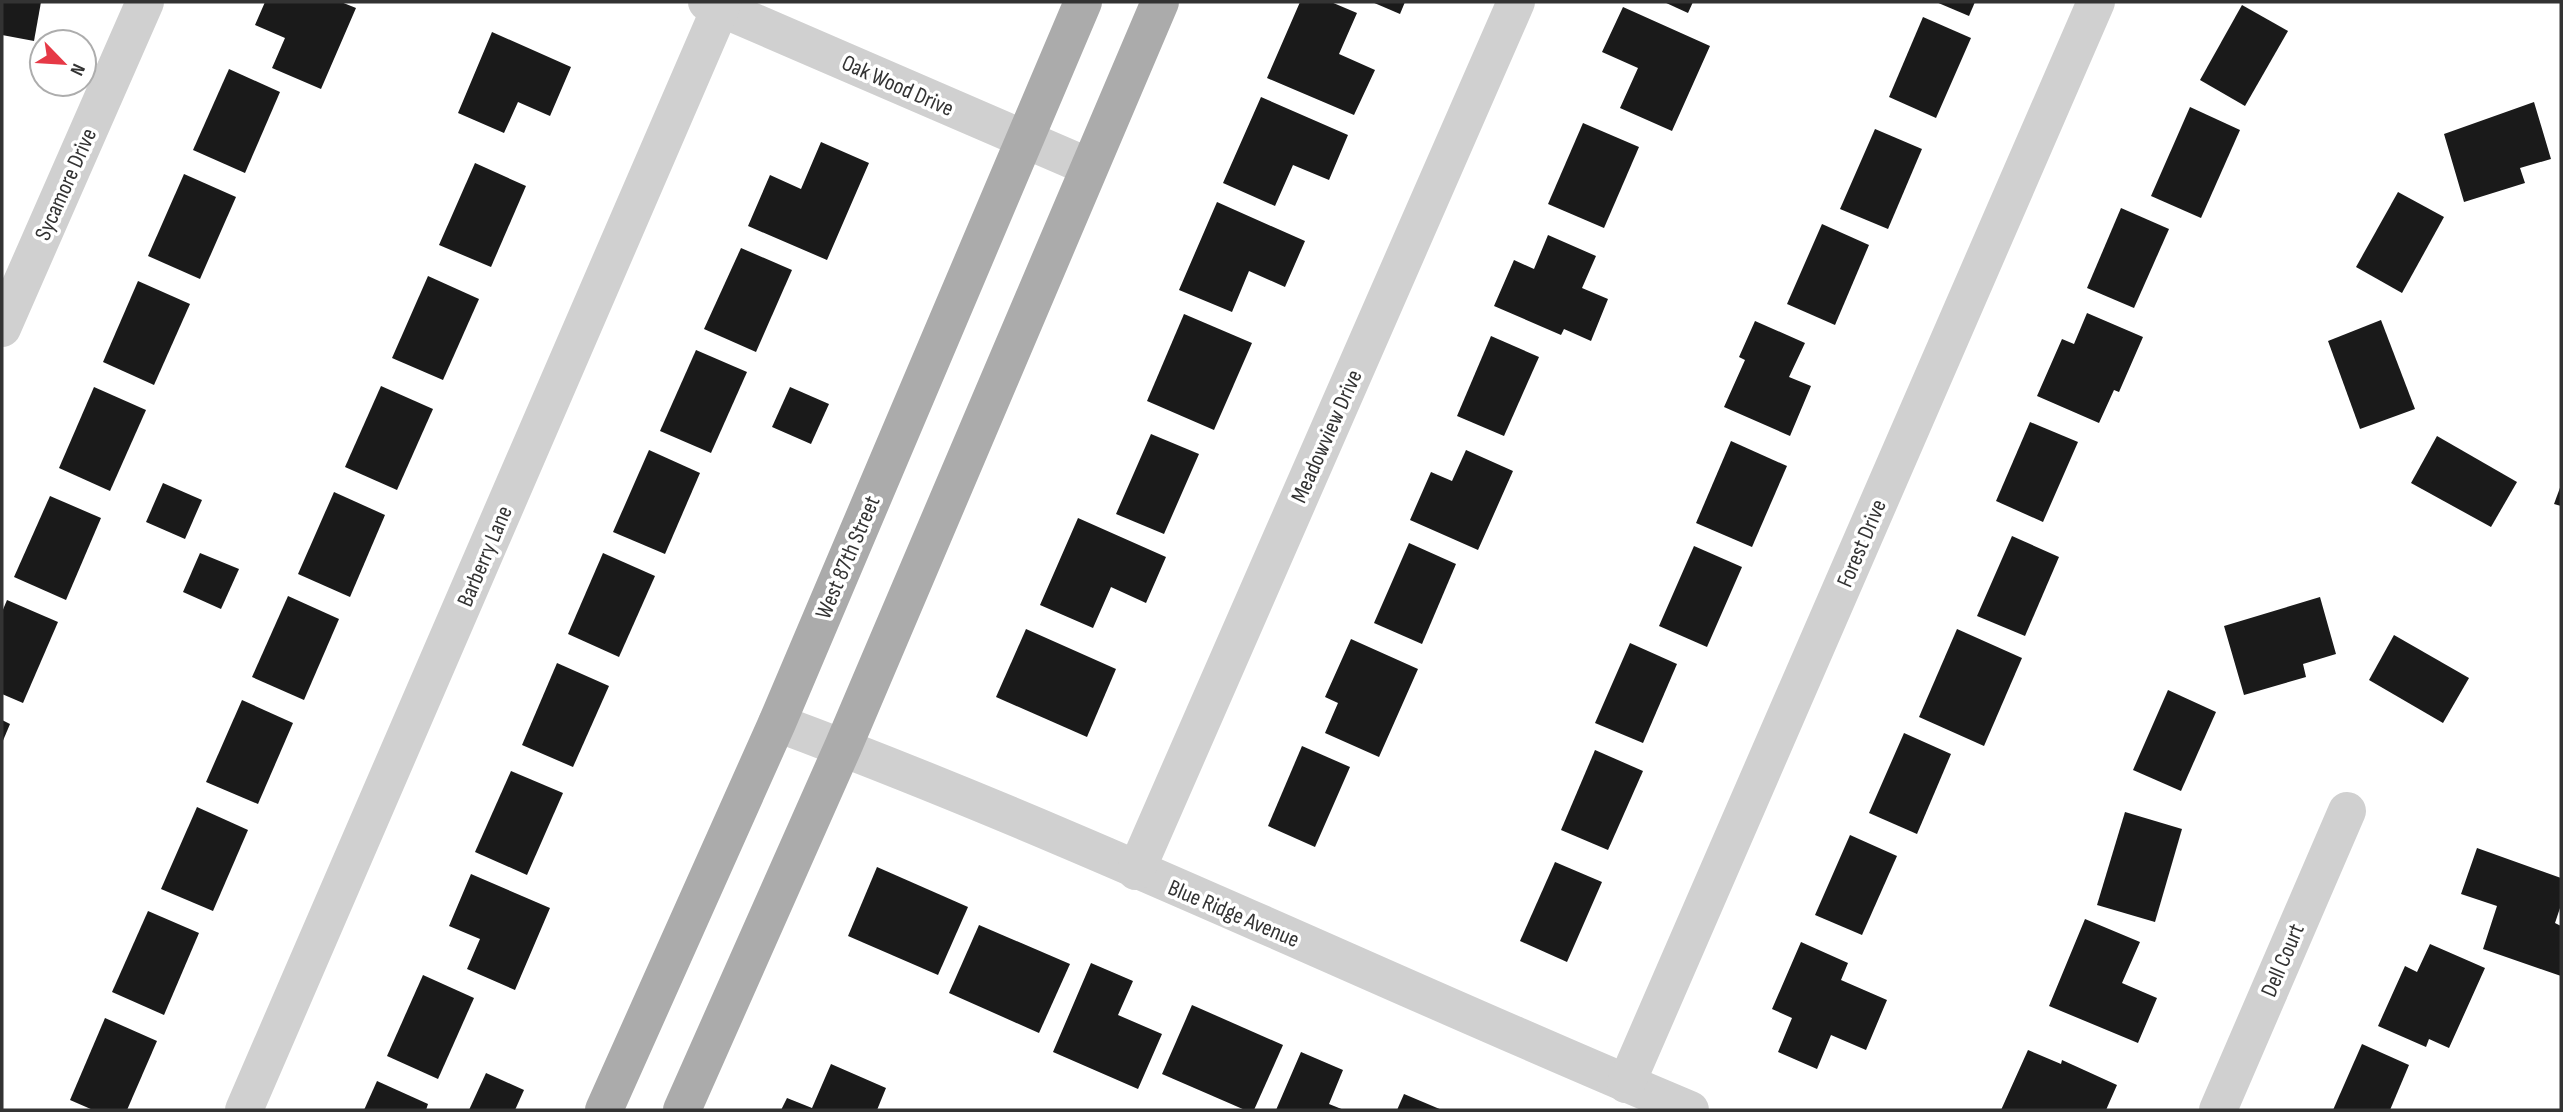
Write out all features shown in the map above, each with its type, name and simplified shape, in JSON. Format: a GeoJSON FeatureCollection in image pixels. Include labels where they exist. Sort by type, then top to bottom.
{"type":"FeatureCollection","features":[{"type":"Feature","properties":{"kind":"main road","name":"West 87th Street"},"geometry":{"type":"LineString","coordinates":[[604,1110],[776,723],[1083,2]]}},
{"type":"Feature","properties":{"kind":"main road"},"geometry":{"type":"LineString","coordinates":[[682,1110],[843,747],[1160,2]]}},
{"type":"Feature","properties":{"kind":"street","name":"Sycamore Drive"},"geometry":{"type":"LineString","coordinates":[[2,327],[145,2]]}},
{"type":"Feature","properties":{"kind":"street","name":"Meadowview Drive"},"geometry":{"type":"LineString","coordinates":[[1136,871],[1517,2]]}},
{"type":"Feature","properties":{"kind":"street","name":"Forest Drive"},"geometry":{"type":"LineString","coordinates":[[1626,1084],[2096,2]]}},
{"type":"Feature","properties":{"kind":"street","name":"Oak Wood Drive"},"geometry":{"type":"LineString","coordinates":[[717,4],[1089,167]]}},
{"type":"Feature","properties":{"kind":"street","name":"Barberry Lane"},"geometry":{"type":"LineString","coordinates":[[244,1110],[717,4]]}},
{"type":"Feature","properties":{"kind":"street","name":"Blue Ridge Avenue"},"geometry":{"type":"LineString","coordinates":[[776,723],[843,747],[1136,871],[1690,1110]]}},
{"type":"Feature","properties":{"kind":"street","name":"Dell Court"},"geometry":{"type":"LineString","coordinates":[[2218,1110],[2347,811]]}},
{"type":"Feature","properties":{"kind":"building"},"geometry":{"type":"Polygon","coordinates":[[[2,2],[41,2],[36,28],[28,28],[28,40],[2,35],[2,2]]]}},
{"type":"Feature","properties":{"kind":"building"},"geometry":{"type":"Polygon","coordinates":[[[265,2],[341,2],[356,8],[321,89],[272,68],[285,38],[255,25],[265,2]]]}},
{"type":"Feature","properties":{"kind":"building"},"geometry":{"type":"Polygon","coordinates":[[[1300,2],[1331,2],[1357,13],[1339,54],[1375,70],[1354,115],[1267,78],[1300,2]]]}},
{"type":"Feature","properties":{"kind":"building"},"geometry":{"type":"Polygon","coordinates":[[[1372,2],[1405,2],[1400,14],[1372,2]]]}},
{"type":"Feature","properties":{"kind":"building"},"geometry":{"type":"Polygon","coordinates":[[[1664,2],[1693,2],[1688,13],[1664,2]]]}},
{"type":"Feature","properties":{"kind":"building"},"geometry":{"type":"Polygon","coordinates":[[[1936,2],[1975,2],[1969,16],[1936,2]]]}},
{"type":"Feature","properties":{"kind":"building"},"geometry":{"type":"Polygon","coordinates":[[[2242,5],[2288,31],[2245,106],[2200,80],[2242,5]]]}},
{"type":"Feature","properties":{"kind":"building"},"geometry":{"type":"Polygon","coordinates":[[[1623,7],[1710,46],[1672,131],[1620,108],[1638,68],[1602,52],[1623,7]]]}},
{"type":"Feature","properties":{"kind":"building"},"geometry":{"type":"Polygon","coordinates":[[[1923,17],[1971,38],[1936,118],[1889,97],[1923,17]]]}},
{"type":"Feature","properties":{"kind":"building"},"geometry":{"type":"Polygon","coordinates":[[[492,32],[571,67],[550,116],[518,102],[504,133],[458,113],[492,32]]]}},
{"type":"Feature","properties":{"kind":"building"},"geometry":{"type":"Polygon","coordinates":[[[229,69],[280,92],[245,173],[193,150],[229,69]]]}},
{"type":"Feature","properties":{"kind":"building"},"geometry":{"type":"Polygon","coordinates":[[[1261,97],[1348,135],[1329,180],[1293,165],[1275,206],[1223,183],[1261,97]]]}},
{"type":"Feature","properties":{"kind":"building"},"geometry":{"type":"Polygon","coordinates":[[[2534,102],[2551,159],[2520,168],[2525,183],[2464,202],[2444,134],[2534,102]]]}},
{"type":"Feature","properties":{"kind":"building"},"geometry":{"type":"Polygon","coordinates":[[[2190,107],[2240,130],[2201,218],[2151,196],[2190,107]]]}},
{"type":"Feature","properties":{"kind":"building"},"geometry":{"type":"Polygon","coordinates":[[[1583,123],[1639,147],[1604,228],[1548,204],[1583,123]]]}},
{"type":"Feature","properties":{"kind":"building"},"geometry":{"type":"Polygon","coordinates":[[[1875,129],[1922,149],[1888,229],[1840,209],[1875,129]]]}},
{"type":"Feature","properties":{"kind":"building"},"geometry":{"type":"Polygon","coordinates":[[[821,142],[869,163],[827,260],[748,226],[770,175],[801,189],[821,142]]]}},
{"type":"Feature","properties":{"kind":"building"},"geometry":{"type":"Polygon","coordinates":[[[475,163],[526,186],[491,267],[439,245],[475,163]]]}},
{"type":"Feature","properties":{"kind":"building"},"geometry":{"type":"Polygon","coordinates":[[[184,174],[236,197],[200,279],[148,256],[184,174]]]}},
{"type":"Feature","properties":{"kind":"building"},"geometry":{"type":"Polygon","coordinates":[[[2398,192],[2444,217],[2402,293],[2356,267],[2398,192]]]}},
{"type":"Feature","properties":{"kind":"building"},"geometry":{"type":"Polygon","coordinates":[[[1217,202],[1305,241],[1285,287],[1249,271],[1232,312],[1179,290],[1217,202]]]}},
{"type":"Feature","properties":{"kind":"building"},"geometry":{"type":"Polygon","coordinates":[[[2121,208],[2169,229],[2134,308],[2087,288],[2121,208]]]}},
{"type":"Feature","properties":{"kind":"building"},"geometry":{"type":"Polygon","coordinates":[[[1822,224],[1869,245],[1835,325],[1787,304],[1822,224]]]}},
{"type":"Feature","properties":{"kind":"building"},"geometry":{"type":"Polygon","coordinates":[[[1548,235],[1596,256],[1582,288],[1608,299],[1591,341],[1564,329],[1561,335],[1494,306],[1514,260],[1534,269],[1548,235]]]}},
{"type":"Feature","properties":{"kind":"building"},"geometry":{"type":"Polygon","coordinates":[[[741,248],[792,270],[756,352],[704,329],[741,248]]]}},
{"type":"Feature","properties":{"kind":"building"},"geometry":{"type":"Polygon","coordinates":[[[428,276],[479,299],[443,380],[392,358],[428,276]]]}},
{"type":"Feature","properties":{"kind":"building"},"geometry":{"type":"Polygon","coordinates":[[[138,281],[190,304],[154,385],[103,362],[138,281]]]}},
{"type":"Feature","properties":{"kind":"building"},"geometry":{"type":"Polygon","coordinates":[[[2087,313],[2143,337],[2119,392],[2114,390],[2099,423],[2037,396],[2062,339],[2074,344],[2087,313]]]}},
{"type":"Feature","properties":{"kind":"building"},"geometry":{"type":"Polygon","coordinates":[[[1184,314],[1252,343],[1214,430],[1147,401],[1184,314]]]}},
{"type":"Feature","properties":{"kind":"building"},"geometry":{"type":"Polygon","coordinates":[[[2381,320],[2415,409],[2360,429],[2328,341],[2381,320]]]}},
{"type":"Feature","properties":{"kind":"building"},"geometry":{"type":"Polygon","coordinates":[[[1755,321],[1805,343],[1789,377],[1811,386],[1790,436],[1724,407],[1745,360],[1739,357],[1755,321]]]}},
{"type":"Feature","properties":{"kind":"building"},"geometry":{"type":"Polygon","coordinates":[[[1491,336],[1539,357],[1504,436],[1457,416],[1491,336]]]}},
{"type":"Feature","properties":{"kind":"building"},"geometry":{"type":"Polygon","coordinates":[[[696,350],[747,372],[711,453],[660,431],[696,350]]]}},
{"type":"Feature","properties":{"kind":"building"},"geometry":{"type":"Polygon","coordinates":[[[381,386],[433,409],[397,490],[345,467],[381,386]]]}},
{"type":"Feature","properties":{"kind":"building"},"geometry":{"type":"Polygon","coordinates":[[[94,387],[146,410],[110,491],[59,468],[94,387]]]}},
{"type":"Feature","properties":{"kind":"building"},"geometry":{"type":"Polygon","coordinates":[[[790,387],[829,404],[811,444],[772,427],[790,387]]]}},
{"type":"Feature","properties":{"kind":"building"},"geometry":{"type":"Polygon","coordinates":[[[2030,422],[2078,442],[2043,522],[1996,501],[2030,422]]]}},
{"type":"Feature","properties":{"kind":"building"},"geometry":{"type":"Polygon","coordinates":[[[1151,434],[1199,454],[1164,534],[1116,514],[1151,434]]]}},
{"type":"Feature","properties":{"kind":"building"},"geometry":{"type":"Polygon","coordinates":[[[2437,436],[2517,482],[2491,527],[2411,483],[2437,436]]]}},
{"type":"Feature","properties":{"kind":"building"},"geometry":{"type":"Polygon","coordinates":[[[1731,441],[1787,466],[1752,547],[1696,523],[1731,441]]]}},
{"type":"Feature","properties":{"kind":"building"},"geometry":{"type":"Polygon","coordinates":[[[649,450],[700,473],[665,554],[613,532],[649,450]]]}},
{"type":"Feature","properties":{"kind":"building"},"geometry":{"type":"Polygon","coordinates":[[[1466,450],[1513,471],[1478,550],[1410,520],[1431,472],[1452,481],[1466,450]]]}},
{"type":"Feature","properties":{"kind":"building"},"geometry":{"type":"Polygon","coordinates":[[[163,483],[202,500],[185,539],[146,522],[163,483]]]}},
{"type":"Feature","properties":{"kind":"building"},"geometry":{"type":"Polygon","coordinates":[[[2561,485],[2561,506],[2554,504],[2561,485]]]}},
{"type":"Feature","properties":{"kind":"building"},"geometry":{"type":"Polygon","coordinates":[[[334,492],[385,515],[350,597],[298,574],[334,492]]]}},
{"type":"Feature","properties":{"kind":"building"},"geometry":{"type":"Polygon","coordinates":[[[50,496],[101,518],[66,600],[14,577],[50,496]]]}},
{"type":"Feature","properties":{"kind":"building"},"geometry":{"type":"Polygon","coordinates":[[[1078,518],[1166,557],[1146,603],[1111,587],[1093,628],[1040,605],[1078,518]]]}},
{"type":"Feature","properties":{"kind":"building"},"geometry":{"type":"Polygon","coordinates":[[[2012,536],[2059,557],[2025,636],[1977,616],[2012,536]]]}},
{"type":"Feature","properties":{"kind":"building"},"geometry":{"type":"Polygon","coordinates":[[[1409,543],[1456,564],[1422,644],[1374,623],[1409,543]]]}},
{"type":"Feature","properties":{"kind":"building"},"geometry":{"type":"Polygon","coordinates":[[[1694,546],[1742,567],[1707,647],[1659,626],[1694,546]]]}},
{"type":"Feature","properties":{"kind":"building"},"geometry":{"type":"Polygon","coordinates":[[[200,553],[239,569],[221,609],[183,592],[200,553]]]}},
{"type":"Feature","properties":{"kind":"building"},"geometry":{"type":"Polygon","coordinates":[[[603,553],[655,576],[619,657],[568,634],[603,553]]]}},
{"type":"Feature","properties":{"kind":"building"},"geometry":{"type":"Polygon","coordinates":[[[288,596],[339,619],[304,700],[252,677],[288,596]]]}},
{"type":"Feature","properties":{"kind":"building"},"geometry":{"type":"Polygon","coordinates":[[[2320,597],[2336,654],[2303,664],[2306,677],[2244,695],[2224,626],[2320,597]]]}},
{"type":"Feature","properties":{"kind":"building"},"geometry":{"type":"Polygon","coordinates":[[[7,600],[58,622],[23,703],[2,694],[2,612],[7,600]]]}},
{"type":"Feature","properties":{"kind":"building"},"geometry":{"type":"Polygon","coordinates":[[[1026,629],[1116,669],[1087,737],[996,697],[1026,629]]]}},
{"type":"Feature","properties":{"kind":"building"},"geometry":{"type":"Polygon","coordinates":[[[1957,629],[2022,658],[1984,746],[1919,717],[1957,629]]]}},
{"type":"Feature","properties":{"kind":"building"},"geometry":{"type":"Polygon","coordinates":[[[2394,635],[2469,678],[2443,723],[2369,680],[2394,635]]]}},
{"type":"Feature","properties":{"kind":"building"},"geometry":{"type":"Polygon","coordinates":[[[1351,639],[1418,669],[1379,757],[1325,733],[1338,703],[1325,697],[1351,639]]]}},
{"type":"Feature","properties":{"kind":"building"},"geometry":{"type":"Polygon","coordinates":[[[1630,643],[1677,664],[1643,743],[1595,723],[1630,643]]]}},
{"type":"Feature","properties":{"kind":"building"},"geometry":{"type":"Polygon","coordinates":[[[557,663],[609,686],[573,767],[522,745],[557,663]]]}},
{"type":"Feature","properties":{"kind":"building"},"geometry":{"type":"Polygon","coordinates":[[[2168,690],[2216,712],[2181,791],[2133,770],[2168,690]]]}},
{"type":"Feature","properties":{"kind":"building"},"geometry":{"type":"Polygon","coordinates":[[[242,700],[293,723],[258,804],[206,782],[242,700]]]}},
{"type":"Feature","properties":{"kind":"building"},"geometry":{"type":"Polygon","coordinates":[[[2,720],[10,724],[2,743],[2,720]]]}},
{"type":"Feature","properties":{"kind":"building"},"geometry":{"type":"Polygon","coordinates":[[[1904,733],[1951,754],[1917,834],[1869,813],[1904,733]]]}},
{"type":"Feature","properties":{"kind":"building"},"geometry":{"type":"Polygon","coordinates":[[[1302,746],[1350,767],[1315,847],[1268,826],[1302,746]]]}},
{"type":"Feature","properties":{"kind":"building"},"geometry":{"type":"Polygon","coordinates":[[[1595,750],[1643,771],[1608,850],[1561,830],[1595,750]]]}},
{"type":"Feature","properties":{"kind":"building"},"geometry":{"type":"Polygon","coordinates":[[[511,771],[563,793],[527,875],[475,852],[511,771]]]}},
{"type":"Feature","properties":{"kind":"building"},"geometry":{"type":"Polygon","coordinates":[[[197,807],[248,830],[213,911],[161,889],[197,807]]]}},
{"type":"Feature","properties":{"kind":"building"},"geometry":{"type":"Polygon","coordinates":[[[2125,812],[2182,829],[2155,922],[2097,905],[2125,812]]]}},
{"type":"Feature","properties":{"kind":"building"},"geometry":{"type":"Polygon","coordinates":[[[1850,835],[1897,856],[1862,935],[1815,915],[1850,835]]]}},
{"type":"Feature","properties":{"kind":"building"},"geometry":{"type":"Polygon","coordinates":[[[2477,848],[2561,878],[2561,905],[2555,923],[2561,926],[2561,976],[2483,949],[2497,906],[2461,894],[2477,848]]]}},
{"type":"Feature","properties":{"kind":"building"},"geometry":{"type":"Polygon","coordinates":[[[1555,862],[1602,882],[1567,962],[1520,941],[1555,862]]]}},
{"type":"Feature","properties":{"kind":"building"},"geometry":{"type":"Polygon","coordinates":[[[877,867],[968,907],[938,975],[848,936],[877,867]]]}},
{"type":"Feature","properties":{"kind":"building"},"geometry":{"type":"Polygon","coordinates":[[[471,874],[550,908],[515,990],[467,969],[480,939],[449,926],[471,874]]]}},
{"type":"Feature","properties":{"kind":"building"},"geometry":{"type":"Polygon","coordinates":[[[148,911],[199,933],[164,1015],[112,992],[148,911]]]}},
{"type":"Feature","properties":{"kind":"building"},"geometry":{"type":"Polygon","coordinates":[[[2085,919],[2140,942],[2122,983],[2157,998],[2138,1043],[2049,1006],[2085,919]]]}},
{"type":"Feature","properties":{"kind":"building"},"geometry":{"type":"Polygon","coordinates":[[[979,925],[1070,964],[1039,1033],[949,993],[979,925]]]}},
{"type":"Feature","properties":{"kind":"building"},"geometry":{"type":"Polygon","coordinates":[[[1801,942],[1848,963],[1841,980],[1887,1000],[1866,1050],[1831,1035],[1817,1069],[1778,1052],[1792,1018],[1772,1009],[1801,942]]]}},
{"type":"Feature","properties":{"kind":"building"},"geometry":{"type":"Polygon","coordinates":[[[2430,944],[2485,968],[2449,1048],[2429,1039],[2426,1047],[2378,1026],[2405,966],[2417,972],[2430,944]]]}},
{"type":"Feature","properties":{"kind":"building"},"geometry":{"type":"Polygon","coordinates":[[[1091,963],[1133,981],[1118,1015],[1162,1034],[1138,1089],[1053,1052],[1091,963]]]}},
{"type":"Feature","properties":{"kind":"building"},"geometry":{"type":"Polygon","coordinates":[[[423,975],[474,998],[438,1079],[387,1056],[423,975]]]}},
{"type":"Feature","properties":{"kind":"building"},"geometry":{"type":"Polygon","coordinates":[[[1192,1005],[1283,1045],[1254,1110],[1245,1110],[1162,1074],[1192,1005]]]}},
{"type":"Feature","properties":{"kind":"building"},"geometry":{"type":"Polygon","coordinates":[[[105,1018],[157,1041],[127,1110],[93,1110],[70,1100],[105,1018]]]}},
{"type":"Feature","properties":{"kind":"building"},"geometry":{"type":"Polygon","coordinates":[[[2362,1044],[2409,1065],[2390,1110],[2333,1110],[2362,1044]]]}},
{"type":"Feature","properties":{"kind":"building"},"geometry":{"type":"Polygon","coordinates":[[[2028,1050],[2061,1064],[2062,1060],[2117,1085],[2106,1110],[2001,1110],[2028,1050]]]}},
{"type":"Feature","properties":{"kind":"building"},"geometry":{"type":"Polygon","coordinates":[[[1301,1052],[1343,1070],[1329,1104],[1344,1110],[1276,1110],[1301,1052]]]}},
{"type":"Feature","properties":{"kind":"building"},"geometry":{"type":"Polygon","coordinates":[[[831,1064],[886,1088],[877,1110],[781,1110],[787,1098],[812,1108],[831,1064]]]}},
{"type":"Feature","properties":{"kind":"building"},"geometry":{"type":"Polygon","coordinates":[[[486,1073],[524,1090],[515,1110],[469,1110],[486,1073]]]}},
{"type":"Feature","properties":{"kind":"building"},"geometry":{"type":"Polygon","coordinates":[[[377,1081],[428,1104],[426,1110],[364,1110],[377,1081]]]}},
{"type":"Feature","properties":{"kind":"building"},"geometry":{"type":"Polygon","coordinates":[[[1404,1094],[1442,1110],[1397,1110],[1404,1094]]]}}]}
